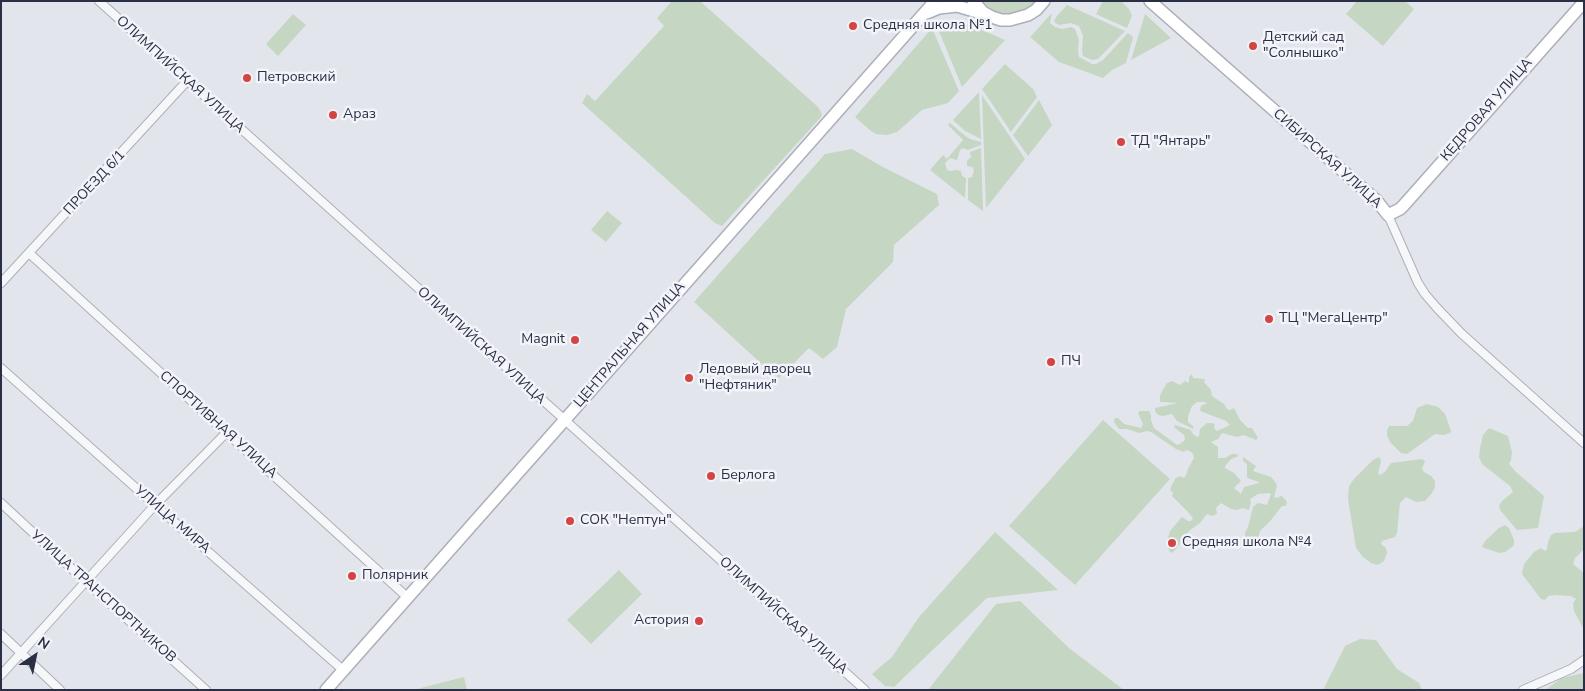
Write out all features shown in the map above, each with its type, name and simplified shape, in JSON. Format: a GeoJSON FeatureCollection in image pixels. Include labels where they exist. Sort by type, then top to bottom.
{"type":"FeatureCollection","features":[{"type":"Feature","properties":{"kind":"street","name":"ОЛИМПИЙСКАЯ УЛИЦА"},"geometry":{"type":"LineString","coordinates":[[99,1],[865,690]]}},
{"type":"Feature","properties":{"kind":"street","name":"ЦЕНТРАЛЬНАЯ УЛИЦА"},"geometry":{"type":"LineString","coordinates":[[326,690],[935,1]]}},
{"type":"Feature","properties":{"kind":"street"},"geometry":{"type":"LineString","coordinates":[[973,1],[983,12],[992,17]]}},
{"type":"Feature","properties":{"kind":"street"},"geometry":{"type":"LineString","coordinates":[[923,15],[939,8],[957,6],[1001,20],[1019,19],[1036,10],[1044,1]]}},
{"type":"Feature","properties":{"kind":"street","name":"СИБИРСКАЯ УЛИЦА"},"geometry":{"type":"LineString","coordinates":[[1150,1],[1377,201],[1388,215],[1425,294],[1462,334],[1584,443]]}},
{"type":"Feature","properties":{"kind":"street","name":"КЕДРОВАЯ УЛИЦА"},"geometry":{"type":"LineString","coordinates":[[1388,215],[1400,209],[1584,2]]}},
{"type":"Feature","properties":{"kind":"street","name":"ПРОЕЗД 6/1"},"geometry":{"type":"LineString","coordinates":[[1,283],[187,82]]}},
{"type":"Feature","properties":{"kind":"street","name":"СПОРТИВНАЯ УЛИЦА"},"geometry":{"type":"LineString","coordinates":[[29,253],[407,597]]}},
{"type":"Feature","properties":{"kind":"street","name":"УЛИЦА МИРА"},"geometry":{"type":"LineString","coordinates":[[1,368],[343,670]]}},
{"type":"Feature","properties":{"kind":"street"},"geometry":{"type":"LineString","coordinates":[[1,675],[155,505],[226,433]]}},
{"type":"Feature","properties":{"kind":"street","name":"УЛИЦА ТРАНСПОРТНИКОВ"},"geometry":{"type":"LineString","coordinates":[[1,503],[206,690]]}},
{"type":"Feature","properties":{"kind":"street"},"geometry":{"type":"LineString","coordinates":[[1,634],[60,690]]}},
{"type":"Feature","properties":{"kind":"street"},"geometry":{"type":"LineString","coordinates":[[1523,690],[1571,669],[1584,660]]}},
{"type":"Feature","properties":{"kind":"green space"},"geometry":{"type":"Polygon","coordinates":[[[672,1],[700,1],[818,107],[822,114],[722,226],[715,223],[582,103],[587,94],[595,101],[664,26],[657,18],[672,1]]]}},
{"type":"Feature","properties":{"kind":"green space"},"geometry":{"type":"Polygon","coordinates":[[[978,1],[1038,1],[1034,6],[1017,16],[992,14],[978,1]]]}},
{"type":"Feature","properties":{"kind":"green space"},"geometry":{"type":"Polygon","coordinates":[[[1103,1],[1121,1],[1129,9],[1132,16],[1127,28],[1096,14],[1103,1]]]}},
{"type":"Feature","properties":{"kind":"green space"},"geometry":{"type":"Polygon","coordinates":[[[1357,1],[1405,1],[1414,9],[1383,46],[1346,14],[1357,1]]]}},
{"type":"Feature","properties":{"kind":"green space"},"geometry":{"type":"Polygon","coordinates":[[[1067,5],[1125,31],[1098,59],[1092,60],[1083,56],[1083,36],[1079,26],[1071,23],[1059,25],[1054,22],[1067,5]]]}},
{"type":"Feature","properties":{"kind":"green space"},"geometry":{"type":"Polygon","coordinates":[[[1052,13],[1050,23],[1055,27],[1062,29],[1071,27],[1075,29],[1079,40],[1079,57],[1092,64],[1103,60],[1128,33],[1133,37],[1126,63],[1112,70],[1103,78],[1059,62],[1030,37],[1052,13]]]}},
{"type":"Feature","properties":{"kind":"green space"},"geometry":{"type":"Polygon","coordinates":[[[293,14],[306,25],[278,56],[266,44],[293,14]]]}},
{"type":"Feature","properties":{"kind":"green space"},"geometry":{"type":"Polygon","coordinates":[[[1145,14],[1171,38],[1131,60],[1145,14]]]}},
{"type":"Feature","properties":{"kind":"green space"},"geometry":{"type":"Polygon","coordinates":[[[943,20],[970,25],[1005,40],[962,87],[936,24],[943,20]]]}},
{"type":"Feature","properties":{"kind":"green space"},"geometry":{"type":"Polygon","coordinates":[[[932,28],[959,91],[948,103],[922,110],[897,132],[887,135],[876,134],[855,117],[932,28]]]}},
{"type":"Feature","properties":{"kind":"green space"},"geometry":{"type":"Polygon","coordinates":[[[1005,64],[1033,89],[1037,97],[1011,132],[982,89],[1005,64]]]}},
{"type":"Feature","properties":{"kind":"green space"},"geometry":{"type":"Polygon","coordinates":[[[979,92],[981,139],[965,131],[953,120],[979,92]]]}},
{"type":"Feature","properties":{"kind":"green space"},"geometry":{"type":"Polygon","coordinates":[[[982,95],[1025,159],[986,208],[982,95]]]}},
{"type":"Feature","properties":{"kind":"green space"},"geometry":{"type":"Polygon","coordinates":[[[1039,100],[1052,125],[1028,156],[1013,135],[1039,100]]]}},
{"type":"Feature","properties":{"kind":"green space"},"geometry":{"type":"Polygon","coordinates":[[[950,123],[970,139],[981,142],[981,145],[968,150],[963,148],[960,150],[957,160],[950,158],[945,163],[947,170],[961,171],[962,176],[966,178],[965,198],[930,170],[943,155],[947,159],[963,140],[948,125],[950,123]]]}},
{"type":"Feature","properties":{"kind":"green space"},"geometry":{"type":"Polygon","coordinates":[[[981,148],[983,211],[968,200],[968,178],[972,177],[974,170],[972,167],[967,166],[967,161],[971,157],[970,152],[981,148]]]}},
{"type":"Feature","properties":{"kind":"green space"},"geometry":{"type":"Polygon","coordinates":[[[852,149],[937,194],[939,205],[894,245],[893,262],[846,309],[837,347],[823,359],[809,348],[778,379],[694,302],[825,154],[852,149]]]}},
{"type":"Feature","properties":{"kind":"green space"},"geometry":{"type":"Polygon","coordinates":[[[607,211],[622,223],[606,242],[591,230],[607,211]]]}},
{"type":"Feature","properties":{"kind":"green space"},"geometry":{"type":"Polygon","coordinates":[[[1192,374],[1193,378],[1205,379],[1204,382],[1211,390],[1212,396],[1224,404],[1227,409],[1234,408],[1240,420],[1248,428],[1252,428],[1258,438],[1256,440],[1244,435],[1237,437],[1222,433],[1218,439],[1211,442],[1218,447],[1218,458],[1225,458],[1232,454],[1239,456],[1231,459],[1225,466],[1241,481],[1234,488],[1241,494],[1244,487],[1259,483],[1247,478],[1247,464],[1243,461],[1243,457],[1256,466],[1253,471],[1271,477],[1277,486],[1274,497],[1282,496],[1287,502],[1286,506],[1282,506],[1260,531],[1257,542],[1254,544],[1251,544],[1245,538],[1245,533],[1253,507],[1258,503],[1267,505],[1271,494],[1269,493],[1258,494],[1250,499],[1249,510],[1243,508],[1231,509],[1221,503],[1216,508],[1217,514],[1212,516],[1207,514],[1200,523],[1190,530],[1172,553],[1169,551],[1168,538],[1170,531],[1182,517],[1188,521],[1191,521],[1193,518],[1172,496],[1173,493],[1170,489],[1175,479],[1179,476],[1184,478],[1186,475],[1194,458],[1193,454],[1190,451],[1186,450],[1184,452],[1176,449],[1151,432],[1139,433],[1127,429],[1119,429],[1114,422],[1115,418],[1118,418],[1124,424],[1141,428],[1143,424],[1138,413],[1140,411],[1149,411],[1154,428],[1177,445],[1185,440],[1184,435],[1174,427],[1175,425],[1191,430],[1197,437],[1199,436],[1200,429],[1207,423],[1215,424],[1214,428],[1217,431],[1230,425],[1226,421],[1200,411],[1201,406],[1207,403],[1205,402],[1197,402],[1192,406],[1188,422],[1194,427],[1193,429],[1177,421],[1172,414],[1163,416],[1158,415],[1155,411],[1155,408],[1178,403],[1160,402],[1160,395],[1167,383],[1172,381],[1180,385],[1185,381],[1189,383],[1189,377],[1192,374]]]}},
{"type":"Feature","properties":{"kind":"green space"},"geometry":{"type":"Polygon","coordinates":[[[1427,404],[1438,407],[1445,414],[1450,433],[1444,435],[1435,434],[1407,454],[1401,453],[1390,442],[1387,435],[1389,426],[1407,426],[1413,421],[1417,408],[1427,404]]]}},
{"type":"Feature","properties":{"kind":"green space"},"geometry":{"type":"Polygon","coordinates":[[[1103,420],[1170,479],[1075,585],[1009,526],[1103,420]]]}},
{"type":"Feature","properties":{"kind":"green space"},"geometry":{"type":"Polygon","coordinates":[[[1489,428],[1508,436],[1512,452],[1509,464],[1544,496],[1538,528],[1517,530],[1500,510],[1499,506],[1502,501],[1513,492],[1510,486],[1482,464],[1479,457],[1483,435],[1489,428]]]}},
{"type":"Feature","properties":{"kind":"green space"},"geometry":{"type":"Polygon","coordinates":[[[1379,457],[1381,462],[1378,473],[1380,475],[1385,472],[1391,463],[1422,459],[1425,461],[1422,469],[1435,481],[1435,487],[1425,501],[1416,502],[1406,497],[1400,503],[1397,533],[1395,537],[1382,541],[1381,544],[1386,548],[1387,553],[1384,561],[1378,565],[1371,563],[1363,557],[1356,548],[1348,499],[1349,486],[1354,479],[1373,460],[1379,457]]]}},
{"type":"Feature","properties":{"kind":"green space"},"geometry":{"type":"Polygon","coordinates":[[[1505,525],[1509,528],[1514,540],[1512,547],[1505,552],[1499,553],[1482,547],[1485,541],[1505,525]]]}},
{"type":"Feature","properties":{"kind":"green space"},"geometry":{"type":"Polygon","coordinates":[[[1584,526],[1584,549],[1575,558],[1573,564],[1584,573],[1584,630],[1574,611],[1573,603],[1576,599],[1571,596],[1556,595],[1548,596],[1545,600],[1541,599],[1522,574],[1524,564],[1534,552],[1541,548],[1545,551],[1547,549],[1551,535],[1575,532],[1584,526]]]}},
{"type":"Feature","properties":{"kind":"green space"},"geometry":{"type":"Polygon","coordinates":[[[995,532],[1058,590],[987,598],[894,687],[885,686],[872,674],[892,657],[919,617],[995,532]]]}},
{"type":"Feature","properties":{"kind":"green space"},"geometry":{"type":"Polygon","coordinates":[[[619,570],[642,594],[591,644],[567,620],[619,570]]]}},
{"type":"Feature","properties":{"kind":"green space"},"geometry":{"type":"Polygon","coordinates":[[[1020,601],[1069,648],[1124,690],[928,690],[996,604],[1020,601]]]}},
{"type":"Feature","properties":{"kind":"green space"},"geometry":{"type":"Polygon","coordinates":[[[1360,639],[1376,640],[1397,669],[1419,683],[1422,690],[1323,690],[1345,646],[1360,639]]]}},
{"type":"Feature","properties":{"kind":"green space"},"geometry":{"type":"Polygon","coordinates":[[[1584,673],[1584,690],[1545,690],[1562,678],[1584,673]]]}},
{"type":"Feature","properties":{"kind":"green space"},"geometry":{"type":"Polygon","coordinates":[[[464,677],[467,690],[417,689],[464,677]]]}},
{"type":"Feature","properties":{"kind":"place","name":"Средняя школа №1"},"geometry":{"type":"Point","coordinates":[853,26]}},
{"type":"Feature","properties":{"kind":"place","name":"Детский сад \"Солнышко\""},"geometry":{"type":"Point","coordinates":[1253,46]}},
{"type":"Feature","properties":{"kind":"place","name":"Петровский"},"geometry":{"type":"Point","coordinates":[247,78]}},
{"type":"Feature","properties":{"kind":"place","name":"Араз"},"geometry":{"type":"Point","coordinates":[333,115]}},
{"type":"Feature","properties":{"kind":"place","name":"ТД \"Янтарь\""},"geometry":{"type":"Point","coordinates":[1121,142]}},
{"type":"Feature","properties":{"kind":"place","name":"ТЦ \"МегаЦентр\""},"geometry":{"type":"Point","coordinates":[1269,319]}},
{"type":"Feature","properties":{"kind":"place","name":"Magnit"},"geometry":{"type":"Point","coordinates":[575,340]}},
{"type":"Feature","properties":{"kind":"place","name":"ПЧ"},"geometry":{"type":"Point","coordinates":[1051,362]}},
{"type":"Feature","properties":{"kind":"place","name":"Ледовый дворец \"Нефтяник\""},"geometry":{"type":"Point","coordinates":[689,378]}},
{"type":"Feature","properties":{"kind":"place","name":"Берлога"},"geometry":{"type":"Point","coordinates":[711,476]}},
{"type":"Feature","properties":{"kind":"place","name":"СОК \"Нептун\""},"geometry":{"type":"Point","coordinates":[570,521]}},
{"type":"Feature","properties":{"kind":"place","name":"Средняя школа №4"},"geometry":{"type":"Point","coordinates":[1172,543]}},
{"type":"Feature","properties":{"kind":"place","name":"Полярник"},"geometry":{"type":"Point","coordinates":[352,576]}},
{"type":"Feature","properties":{"kind":"place","name":"Астория"},"geometry":{"type":"Point","coordinates":[699,621]}}]}
